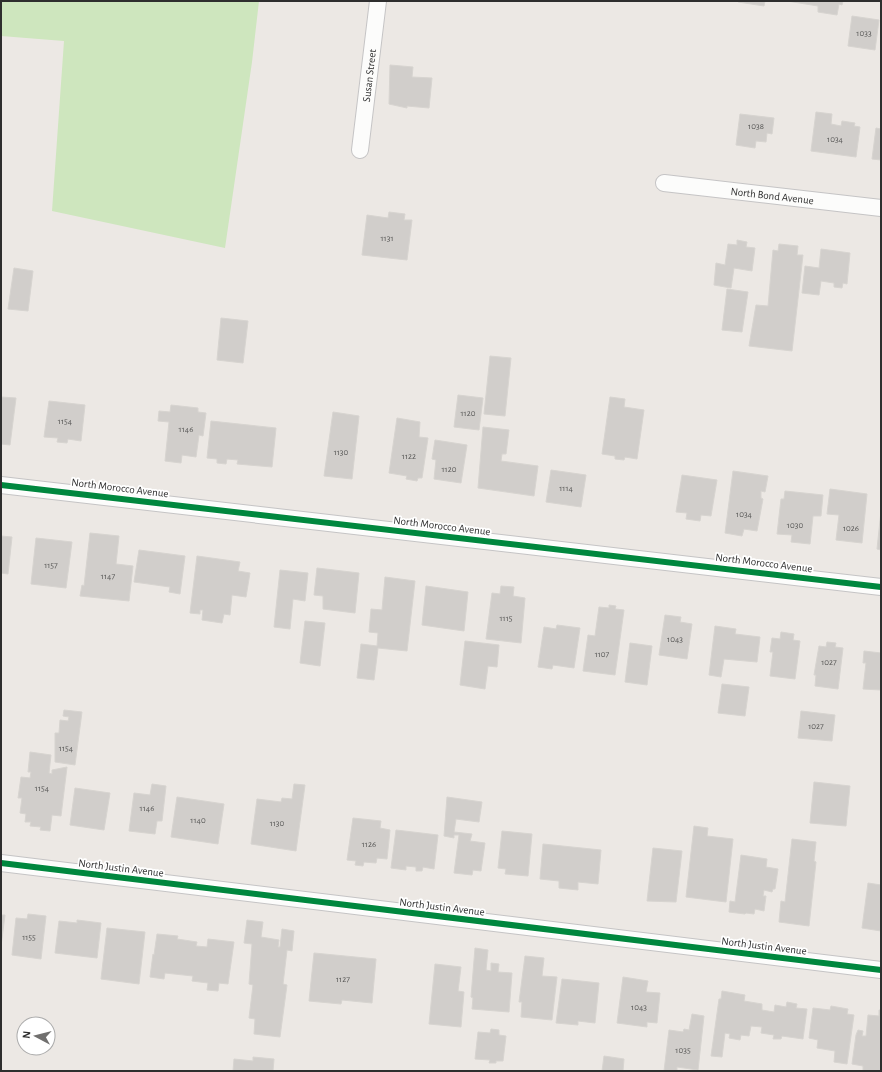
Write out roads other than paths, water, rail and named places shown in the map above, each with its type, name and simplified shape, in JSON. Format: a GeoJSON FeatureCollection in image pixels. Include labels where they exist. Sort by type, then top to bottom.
{"type":"FeatureCollection","features":[{"type":"Feature","properties":{"kind":"street","name":"Susan Street"},"geometry":{"type":"LineString","coordinates":[[360,150],[378,1]]}},
{"type":"Feature","properties":{"kind":"street","name":"North Bond Avenue"},"geometry":{"type":"LineString","coordinates":[[664,183],[881,208]]}},
{"type":"Feature","properties":{"kind":"street","name":"North Morocco Avenue"},"geometry":{"type":"LineString","coordinates":[[1,484],[881,587]]}},
{"type":"Feature","properties":{"kind":"street","name":"North Justin Avenue"},"geometry":{"type":"LineString","coordinates":[[1,863],[881,970]]}}]}
